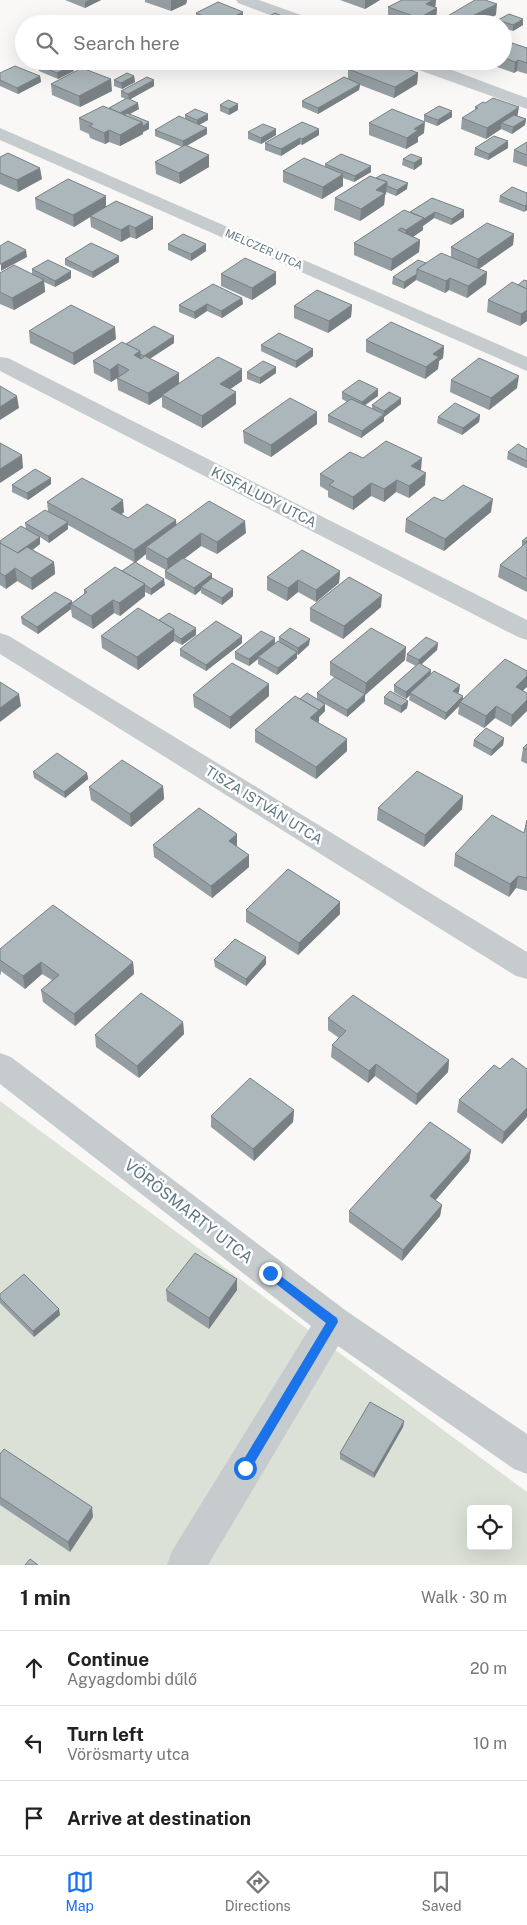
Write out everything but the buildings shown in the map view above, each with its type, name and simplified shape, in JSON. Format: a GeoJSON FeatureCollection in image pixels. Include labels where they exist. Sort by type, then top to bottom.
{"type":"FeatureCollection","features":[{"type":"Feature","properties":{"kind":"street"},"geometry":{"type":"LineString","coordinates":[[244,0],[285,15]]}},
{"type":"Feature","properties":{"kind":"street"},"geometry":{"type":"LineString","coordinates":[[435,70],[527,104]]}},
{"type":"Feature","properties":{"kind":"street","name":"MELCZER UTCA"},"geometry":{"type":"LineString","coordinates":[[0,133],[527,365]]}},
{"type":"Feature","properties":{"kind":"street","name":"KISFALUDY UTCA"},"geometry":{"type":"LineString","coordinates":[[0,363],[527,631]]}},
{"type":"Feature","properties":{"kind":"street","name":"TISZA ISTVÁN UTCA"},"geometry":{"type":"LineString","coordinates":[[0,642],[527,967]]}},
{"type":"Feature","properties":{"kind":"street","name":"VÖRÖSMARTY UTCA"},"geometry":{"type":"LineString","coordinates":[[0,1066],[333,1322],[527,1456]]}},
{"type":"Feature","properties":{"kind":"street"},"geometry":{"type":"LineString","coordinates":[[186,1565],[333,1322]]}},
{"type":"Feature","properties":{"kind":"shaded area"},"geometry":{"type":"Polygon","coordinates":[[[0,1101],[527,1492],[527,1565],[0,1565],[0,1101]]]}},
{"type":"Feature","properties":{"kind":"route"},"geometry":{"type":"LineString","coordinates":[[245,1468],[333,1322],[270,1273]]}}]}
